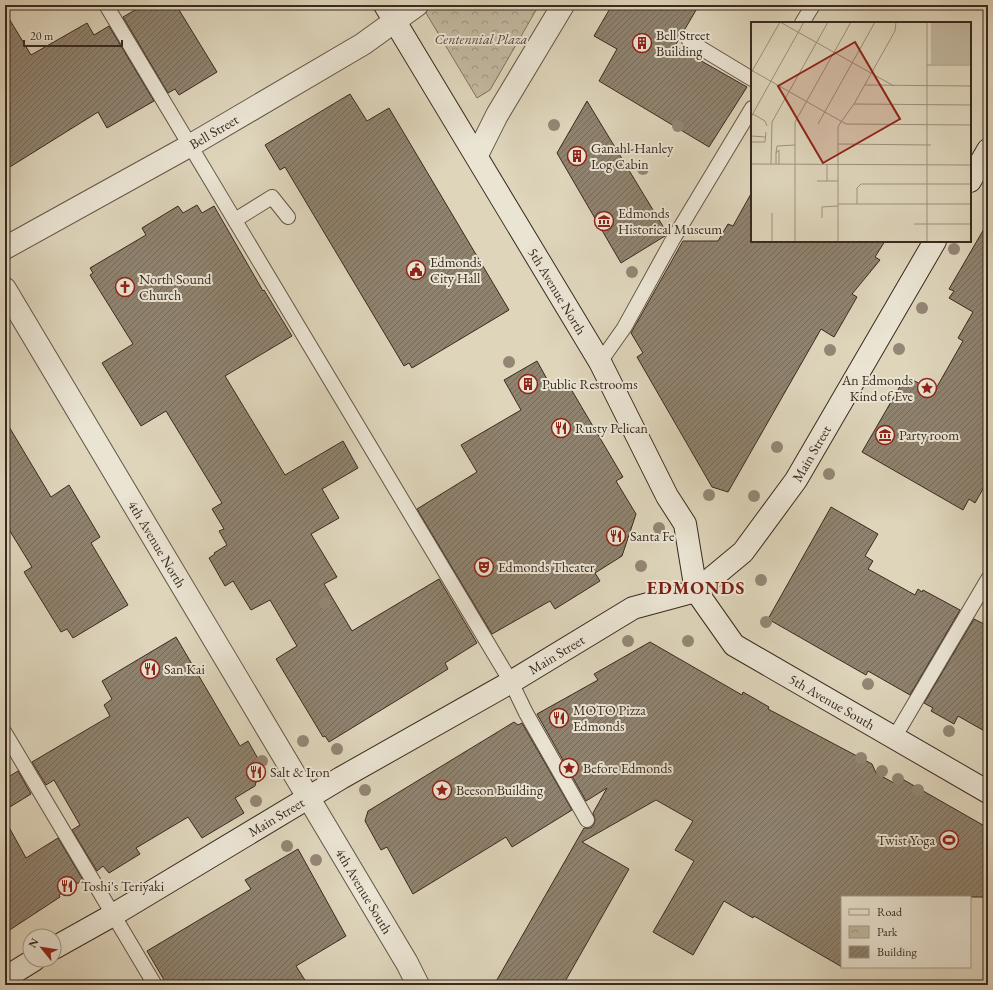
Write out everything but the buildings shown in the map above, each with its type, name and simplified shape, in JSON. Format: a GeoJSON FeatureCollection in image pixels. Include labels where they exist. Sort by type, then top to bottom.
{"type":"FeatureCollection","features":[{"type":"Feature","properties":{"kind":"street","name":"Bell Street"},"geometry":{"type":"LineString","coordinates":[[5,248],[191,145],[363,44],[390,14],[417,5]]}},
{"type":"Feature","properties":{"kind":"street"},"geometry":{"type":"LineString","coordinates":[[477,155],[496,115],[563,5]]}},
{"type":"Feature","properties":{"kind":"street","name":"5th Avenue North"},"geometry":{"type":"LineString","coordinates":[[390,14],[477,155],[600,362],[667,496],[685,524],[696,591]]}},
{"type":"Feature","properties":{"kind":"street"},"geometry":{"type":"LineString","coordinates":[[971,179],[988,150]]}},
{"type":"Feature","properties":{"kind":"street","name":"Main Street"},"geometry":{"type":"LineString","coordinates":[[62,944],[113,915],[309,798],[511,682],[633,608],[696,591],[743,552],[796,480],[934,242]]}},
{"type":"Feature","properties":{"kind":"street","name":"4th Avenue North"},"geometry":{"type":"LineString","coordinates":[[5,289],[309,798]]}},
{"type":"Feature","properties":{"kind":"street","name":"5th Avenue South"},"geometry":{"type":"LineString","coordinates":[[696,591],[734,645],[988,792]]}},
{"type":"Feature","properties":{"kind":"street","name":"4th Avenue South"},"geometry":{"type":"LineString","coordinates":[[309,798],[407,963],[418,985]]}},
{"type":"Feature","properties":{"kind":"street"},"geometry":{"type":"LineString","coordinates":[[5,978],[22,967]]}},
{"type":"Feature","properties":{"kind":"lane"},"geometry":{"type":"LineString","coordinates":[[106,5],[511,682],[526,713],[587,820]]}},
{"type":"Feature","properties":{"kind":"lane"},"geometry":{"type":"LineString","coordinates":[[803,22],[813,5]]}},
{"type":"Feature","properties":{"kind":"lane"},"geometry":{"type":"LineString","coordinates":[[689,42],[751,77]]}},
{"type":"Feature","properties":{"kind":"lane"},"geometry":{"type":"LineString","coordinates":[[600,362],[624,328],[672,241],[751,110]]}},
{"type":"Feature","properties":{"kind":"lane"},"geometry":{"type":"LineString","coordinates":[[235,220],[272,197],[288,217]]}},
{"type":"Feature","properties":{"kind":"lane"},"geometry":{"type":"LineString","coordinates":[[894,738],[988,579]]}},
{"type":"Feature","properties":{"kind":"lane"},"geometry":{"type":"LineString","coordinates":[[5,733],[155,985]]}},
{"type":"Feature","properties":{"kind":"green space","name":"Centennial Plaza"},"geometry":{"type":"Polygon","coordinates":[[[436,5],[539,5],[490,90],[477,98],[426,13],[427,10],[436,5]]]}},
{"type":"Feature","properties":{"kind":"place","name":"Bell Street Building"},"geometry":{"type":"Point","coordinates":[642,43]}},
{"type":"Feature","properties":{"kind":"place","name":"Ganahl-Hanley Log Cabin"},"geometry":{"type":"Point","coordinates":[577,156]}},
{"type":"Feature","properties":{"kind":"place","name":"Edmonds Historical Museum"},"geometry":{"type":"Point","coordinates":[604,221]}},
{"type":"Feature","properties":{"kind":"place","name":"Edmonds City Hall"},"geometry":{"type":"Point","coordinates":[416,270]}},
{"type":"Feature","properties":{"kind":"place","name":"North Sound Church"},"geometry":{"type":"Point","coordinates":[125,287]}},
{"type":"Feature","properties":{"kind":"place","name":"Public Restrooms"},"geometry":{"type":"Point","coordinates":[528,384]}},
{"type":"Feature","properties":{"kind":"place","name":"An Edmonds Kind of Eve"},"geometry":{"type":"Point","coordinates":[927,388]}},
{"type":"Feature","properties":{"kind":"place","name":"Rusty Pelican"},"geometry":{"type":"Point","coordinates":[561,428]}},
{"type":"Feature","properties":{"kind":"place","name":"Party room"},"geometry":{"type":"Point","coordinates":[885,435]}},
{"type":"Feature","properties":{"kind":"place","name":"Santa Fe"},"geometry":{"type":"Point","coordinates":[616,536]}},
{"type":"Feature","properties":{"kind":"place","name":"Edmonds Theater"},"geometry":{"type":"Point","coordinates":[484,567]}},
{"type":"Feature","properties":{"kind":"place","name":"San Kai"},"geometry":{"type":"Point","coordinates":[150,669]}},
{"type":"Feature","properties":{"kind":"place","name":"MOTO Pizza Edmonds"},"geometry":{"type":"Point","coordinates":[559,718]}},
{"type":"Feature","properties":{"kind":"place","name":"Before Edmonds"},"geometry":{"type":"Point","coordinates":[569,768]}},
{"type":"Feature","properties":{"kind":"place","name":"Salt & Iron"},"geometry":{"type":"Point","coordinates":[256,772]}},
{"type":"Feature","properties":{"kind":"place","name":"Beeson Building"},"geometry":{"type":"Point","coordinates":[442,790]}},
{"type":"Feature","properties":{"kind":"place","name":"Twist Yoga"},"geometry":{"type":"Point","coordinates":[949,840]}},
{"type":"Feature","properties":{"kind":"place","name":"Toshi's Teriyaki"},"geometry":{"type":"Point","coordinates":[67,886]}},
{"type":"Feature","properties":{"kind":"district","name":"EDMONDS"},"geometry":{"type":"Point","coordinates":[696,588]}}]}
